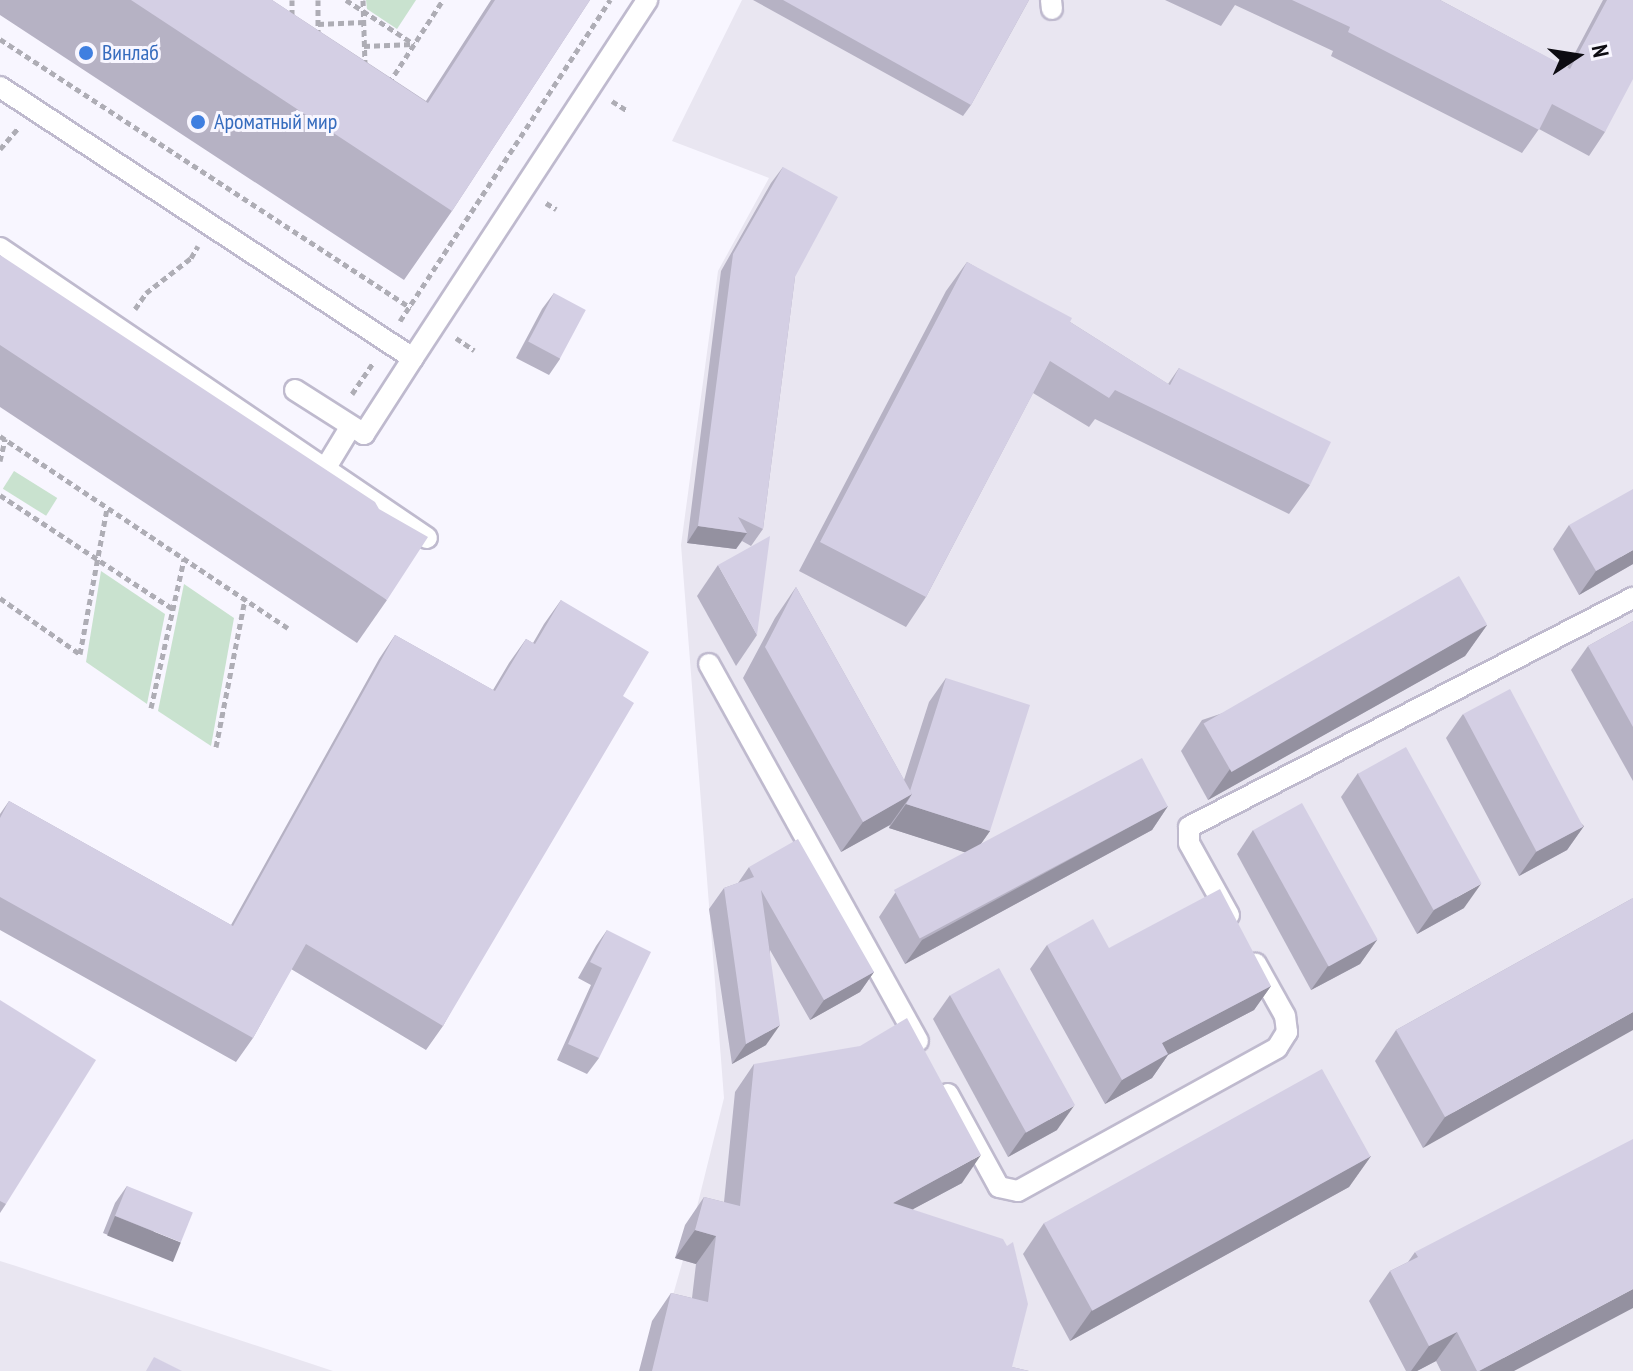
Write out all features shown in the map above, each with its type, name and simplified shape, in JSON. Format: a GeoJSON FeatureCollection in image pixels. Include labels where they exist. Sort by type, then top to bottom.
{"type":"FeatureCollection","features":[{"type":"Feature","properties":{"kind":"lane"},"geometry":{"type":"LineString","coordinates":[[295,390],[364,434],[647,0]]}},
{"type":"Feature","properties":{"kind":"lane"},"geometry":{"type":"LineString","coordinates":[[0,87],[413,358]]}},
{"type":"Feature","properties":{"kind":"lane"},"geometry":{"type":"LineString","coordinates":[[0,248],[325,469],[375,512],[427,538]]}},
{"type":"Feature","properties":{"kind":"lane"},"geometry":{"type":"LineString","coordinates":[[325,469],[344,422]]}},
{"type":"Feature","properties":{"kind":"lane"},"geometry":{"type":"LineString","coordinates":[[709,664],[999,1187],[1018,1191],[1277,1048],[1287,1032],[1285,1016],[1189,843],[1189,827],[1633,598]]}},
{"type":"Feature","properties":{"kind":"path"},"geometry":{"type":"LineString","coordinates":[[292,0],[292,31]]}},
{"type":"Feature","properties":{"kind":"path"},"geometry":{"type":"LineString","coordinates":[[318,0],[318,35]]}},
{"type":"Feature","properties":{"kind":"path"},"geometry":{"type":"LineString","coordinates":[[346,0],[414,44]]}},
{"type":"Feature","properties":{"kind":"path"},"geometry":{"type":"LineString","coordinates":[[363,0],[365,79]]}},
{"type":"Feature","properties":{"kind":"path"},"geometry":{"type":"LineString","coordinates":[[382,94],[443,0]]}},
{"type":"Feature","properties":{"kind":"path"},"geometry":{"type":"LineString","coordinates":[[344,422],[387,341],[610,0]]}},
{"type":"Feature","properties":{"kind":"path"},"geometry":{"type":"LineString","coordinates":[[283,12],[331,43]]}},
{"type":"Feature","properties":{"kind":"path"},"geometry":{"type":"LineString","coordinates":[[318,24],[364,22]]}},
{"type":"Feature","properties":{"kind":"path"},"geometry":{"type":"LineString","coordinates":[[0,39],[474,350]]}},
{"type":"Feature","properties":{"kind":"path"},"geometry":{"type":"LineString","coordinates":[[364,46],[414,44]]}},
{"type":"Feature","properties":{"kind":"path"},"geometry":{"type":"LineString","coordinates":[[354,58],[390,82]]}},
{"type":"Feature","properties":{"kind":"path"},"geometry":{"type":"LineString","coordinates":[[121,330],[146,293],[191,258],[234,192]]}},
{"type":"Feature","properties":{"kind":"path"},"geometry":{"type":"LineString","coordinates":[[0,461],[2,438],[288,628]]}},
{"type":"Feature","properties":{"kind":"path"},"geometry":{"type":"LineString","coordinates":[[0,495],[173,609]]}},
{"type":"Feature","properties":{"kind":"path"},"geometry":{"type":"LineString","coordinates":[[0,598],[80,654],[107,508]]}},
{"type":"Feature","properties":{"kind":"path"},"geometry":{"type":"LineString","coordinates":[[151,708],[184,559]]}},
{"type":"Feature","properties":{"kind":"path"},"geometry":{"type":"LineString","coordinates":[[216,747],[245,599]]}},
{"type":"Feature","properties":{"kind":"shaded area"},"geometry":{"type":"Polygon","coordinates":[[[742,0],[1633,0],[1633,1371],[639,1371],[665,1323],[683,1260],[708,1267],[692,1227],[724,1098],[681,545],[718,271],[769,178],[672,141],[742,0]]]}},
{"type":"Feature","properties":{"kind":"shaded area"},"geometry":{"type":"Polygon","coordinates":[[[0,1261],[16,1266],[333,1371],[0,1371],[0,1261]]]}},
{"type":"Feature","properties":{"kind":"green space"},"geometry":{"type":"Polygon","coordinates":[[[366,0],[416,0],[397,29],[367,9],[366,0]]]}},
{"type":"Feature","properties":{"kind":"green space"},"geometry":{"type":"Polygon","coordinates":[[[14,471],[57,498],[46,516],[3,489],[14,471]]]}},
{"type":"Feature","properties":{"kind":"green space"},"geometry":{"type":"Polygon","coordinates":[[[101,571],[165,614],[147,704],[86,662],[101,571]]]}},
{"type":"Feature","properties":{"kind":"green space"},"geometry":{"type":"Polygon","coordinates":[[[184,584],[234,618],[211,746],[158,711],[184,584]]]}},
{"type":"Feature","properties":{"kind":"building"},"geometry":{"type":"Polygon","coordinates":[[[131,0],[272,0],[428,103],[495,0],[590,0],[452,211],[131,0]]]}},
{"type":"Feature","properties":{"kind":"building"},"geometry":{"type":"Polygon","coordinates":[[[783,0],[1029,0],[971,105],[783,0]]]}},
{"type":"Feature","properties":{"kind":"building"},"geometry":{"type":"Polygon","coordinates":[[[1292,0],[1440,0],[1570,69],[1607,0],[1633,0],[1633,79],[1605,132],[1552,104],[1539,130],[1348,32],[1350,27],[1292,0]]]}},
{"type":"Feature","properties":{"kind":"building"},"geometry":{"type":"Polygon","coordinates":[[[783,167],[838,197],[795,277],[763,529],[738,517],[747,533],[698,526],[733,254],[783,167]]]}},
{"type":"Feature","properties":{"kind":"building"},"geometry":{"type":"Polygon","coordinates":[[[0,255],[375,502],[379,509],[428,537],[387,600],[0,345],[0,255]]]}},
{"type":"Feature","properties":{"kind":"building"},"geometry":{"type":"Polygon","coordinates":[[[967,262],[1072,318],[1070,322],[1170,385],[1179,368],[1331,442],[1310,485],[1115,390],[1109,398],[1050,361],[926,597],[820,542],[967,262]]]}},
{"type":"Feature","properties":{"kind":"building"},"geometry":{"type":"Polygon","coordinates":[[[554,293],[586,310],[560,358],[528,342],[554,293]]]}},
{"type":"Feature","properties":{"kind":"building"},"geometry":{"type":"Polygon","coordinates":[[[1633,489],[1633,550],[1596,571],[1569,525],[1633,489]]]}},
{"type":"Feature","properties":{"kind":"building"},"geometry":{"type":"Polygon","coordinates":[[[770,536],[757,635],[718,565],[770,536]]]}},
{"type":"Feature","properties":{"kind":"building"},"geometry":{"type":"Polygon","coordinates":[[[1459,576],[1487,624],[1232,772],[1204,724],[1459,576]]]}},
{"type":"Feature","properties":{"kind":"building"},"geometry":{"type":"Polygon","coordinates":[[[796,587],[912,794],[863,822],[765,647],[796,587]]]}},
{"type":"Feature","properties":{"kind":"building"},"geometry":{"type":"Polygon","coordinates":[[[561,600],[649,652],[623,696],[634,703],[443,1026],[306,944],[253,1038],[0,897],[0,818],[9,801],[233,926],[395,635],[495,691],[526,639],[535,644],[561,600]]]}},
{"type":"Feature","properties":{"kind":"building"},"geometry":{"type":"Polygon","coordinates":[[[1633,621],[1633,727],[1588,646],[1633,621]]]}},
{"type":"Feature","properties":{"kind":"building"},"geometry":{"type":"Polygon","coordinates":[[[946,678],[1030,705],[990,831],[906,804],[912,794],[910,791],[946,678]]]}},
{"type":"Feature","properties":{"kind":"building"},"geometry":{"type":"Polygon","coordinates":[[[1510,689],[1583,827],[1536,852],[1463,714],[1510,689]]]}},
{"type":"Feature","properties":{"kind":"building"},"geometry":{"type":"Polygon","coordinates":[[[1406,747],[1482,883],[1434,910],[1358,774],[1406,747]]]}},
{"type":"Feature","properties":{"kind":"building"},"geometry":{"type":"Polygon","coordinates":[[[1142,758],[1168,807],[920,938],[894,890],[1142,758]]]}},
{"type":"Feature","properties":{"kind":"building"},"geometry":{"type":"Polygon","coordinates":[[[1302,803],[1378,939],[1329,967],[1253,830],[1302,803]]]}},
{"type":"Feature","properties":{"kind":"building"},"geometry":{"type":"Polygon","coordinates":[[[798,839],[874,972],[824,1000],[761,890],[780,1025],[746,1044],[724,888],[754,877],[749,867],[798,839]]]}},
{"type":"Feature","properties":{"kind":"building"},"geometry":{"type":"Polygon","coordinates":[[[1220,889],[1271,986],[1162,1043],[1168,1054],[1122,1080],[1047,945],[1093,919],[1109,948],[1220,889]]]}},
{"type":"Feature","properties":{"kind":"building"},"geometry":{"type":"Polygon","coordinates":[[[1633,898],[1633,1012],[1445,1117],[1396,1030],[1633,898]]]}},
{"type":"Feature","properties":{"kind":"building"},"geometry":{"type":"Polygon","coordinates":[[[607,930],[651,952],[599,1058],[568,1044],[602,968],[590,962],[607,930]]]}},
{"type":"Feature","properties":{"kind":"building"},"geometry":{"type":"Polygon","coordinates":[[[999,968],[1075,1105],[1026,1132],[950,995],[999,968]]]}},
{"type":"Feature","properties":{"kind":"building"},"geometry":{"type":"Polygon","coordinates":[[[0,1000],[96,1060],[6,1204],[0,1201],[0,1000]]]}},
{"type":"Feature","properties":{"kind":"building"},"geometry":{"type":"Polygon","coordinates":[[[907,1018],[981,1155],[893,1203],[1003,1239],[1007,1246],[1013,1242],[1028,1304],[1012,1367],[1029,1371],[652,1371],[671,1293],[708,1302],[716,1236],[695,1230],[704,1197],[740,1206],[754,1064],[860,1046],[907,1018]]]}},
{"type":"Feature","properties":{"kind":"building"},"geometry":{"type":"Polygon","coordinates":[[[1322,1069],[1370,1156],[1092,1311],[1044,1223],[1322,1069]]]}},
{"type":"Feature","properties":{"kind":"building"},"geometry":{"type":"Polygon","coordinates":[[[1633,1139],[1633,1289],[1479,1371],[1457,1332],[1429,1346],[1390,1271],[1418,1257],[1415,1252],[1633,1139]]]}},
{"type":"Feature","properties":{"kind":"building"},"geometry":{"type":"Polygon","coordinates":[[[127,1186],[193,1213],[181,1242],[115,1216],[127,1186]]]}},
{"type":"Feature","properties":{"kind":"building"},"geometry":{"type":"Polygon","coordinates":[[[154,1357],[182,1371],[146,1371],[154,1357]]]}},
{"type":"Feature","properties":{"kind":"place","name":"Винлаб"},"geometry":{"type":"Point","coordinates":[86,53]}},
{"type":"Feature","properties":{"kind":"place","name":"Ароматный мир"},"geometry":{"type":"Point","coordinates":[198,122]}}]}
